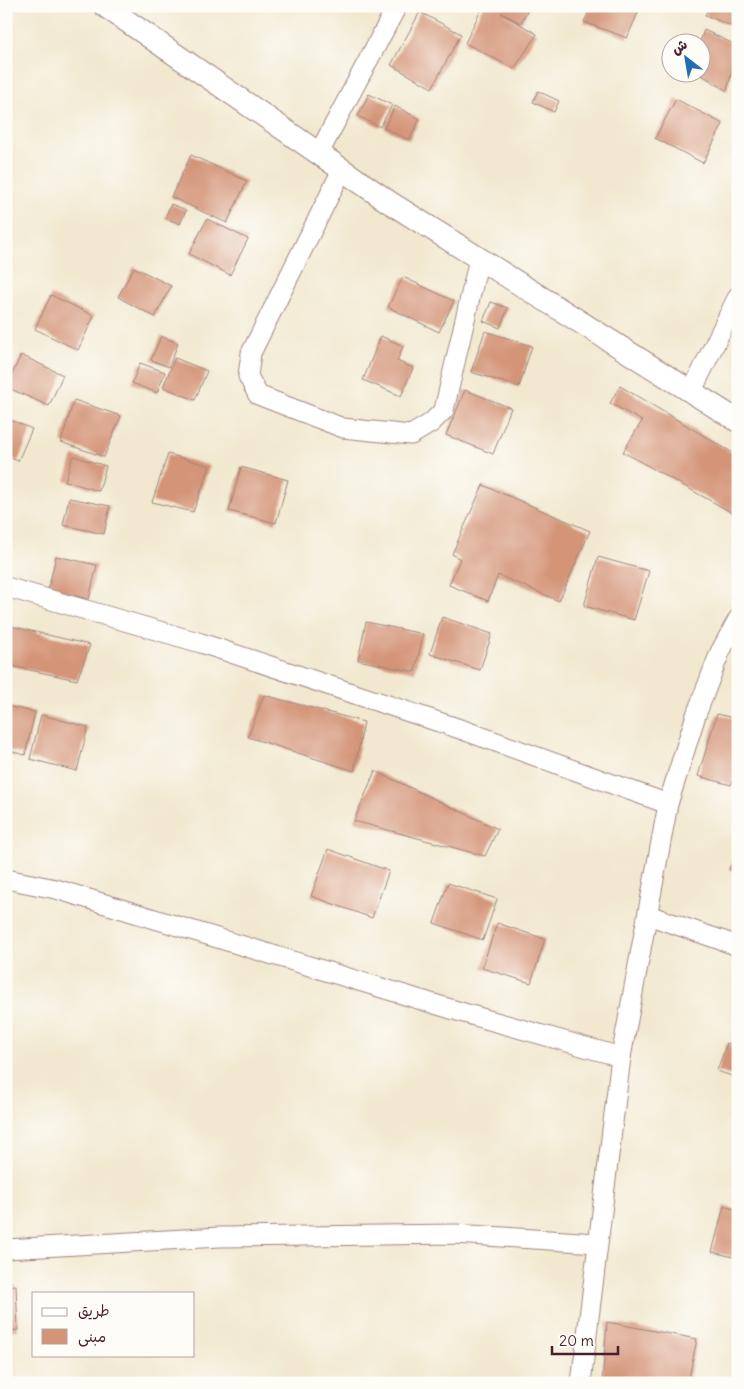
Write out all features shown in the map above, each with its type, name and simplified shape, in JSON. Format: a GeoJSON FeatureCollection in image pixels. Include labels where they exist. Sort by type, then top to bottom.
{"type":"FeatureCollection","features":[{"type":"Feature","properties":{"kind":"street"},"geometry":{"type":"LineString","coordinates":[[105,6],[342,170],[479,259],[738,421]]}},
{"type":"Feature","properties":{"kind":"street"},"geometry":{"type":"LineString","coordinates":[[319,153],[397,6]]}},
{"type":"Feature","properties":{"kind":"street"},"geometry":{"type":"LineString","coordinates":[[342,170],[251,353],[248,376],[258,395],[343,428],[411,435],[431,423],[444,410],[479,259]]}},
{"type":"Feature","properties":{"kind":"street"},"geometry":{"type":"LineString","coordinates":[[691,393],[738,296]]}},
{"type":"Feature","properties":{"kind":"street"},"geometry":{"type":"LineString","coordinates":[[6,587],[201,643],[463,730],[668,804]]}},
{"type":"Feature","properties":{"kind":"street"},"geometry":{"type":"LineString","coordinates":[[581,1383],[621,1057],[668,804],[696,715],[720,652],[738,619]]}},
{"type":"Feature","properties":{"kind":"street"},"geometry":{"type":"LineString","coordinates":[[6,879],[64,891],[464,1013],[621,1057]]}},
{"type":"Feature","properties":{"kind":"street"},"geometry":{"type":"LineString","coordinates":[[648,915],[738,946]]}},
{"type":"Feature","properties":{"kind":"street"},"geometry":{"type":"LineString","coordinates":[[6,1249],[220,1237],[455,1234],[597,1243]]}},
{"type":"Feature","properties":{"kind":"building"},"geometry":{"type":"Polygon","coordinates":[[[483,6],[530,6],[521,23],[501,13],[537,34],[514,69],[465,43],[483,6]]]}},
{"type":"Feature","properties":{"kind":"building"},"geometry":{"type":"Polygon","coordinates":[[[592,6],[641,6],[627,38],[584,22],[592,6]]]}},
{"type":"Feature","properties":{"kind":"building"},"geometry":{"type":"Polygon","coordinates":[[[710,6],[738,6],[738,29],[705,15],[710,6]]]}},
{"type":"Feature","properties":{"kind":"building"},"geometry":{"type":"Polygon","coordinates":[[[420,12],[461,34],[432,88],[391,65],[420,12]]]}},
{"type":"Feature","properties":{"kind":"building"},"geometry":{"type":"Polygon","coordinates":[[[712,34],[738,46],[727,91],[712,82],[712,34]]]}},
{"type":"Feature","properties":{"kind":"building"},"geometry":{"type":"Polygon","coordinates":[[[538,91],[559,101],[554,112],[533,102],[538,91]]]}},
{"type":"Feature","properties":{"kind":"building"},"geometry":{"type":"Polygon","coordinates":[[[369,94],[392,105],[380,127],[358,116],[369,94]]]}},
{"type":"Feature","properties":{"kind":"building"},"geometry":{"type":"Polygon","coordinates":[[[676,99],[723,124],[703,163],[655,138],[676,99]]]}},
{"type":"Feature","properties":{"kind":"building"},"geometry":{"type":"Polygon","coordinates":[[[395,106],[420,119],[409,140],[384,128],[395,106]]]}},
{"type":"Feature","properties":{"kind":"building"},"geometry":{"type":"Polygon","coordinates":[[[191,155],[247,181],[227,223],[171,197],[191,155]]]}},
{"type":"Feature","properties":{"kind":"building"},"geometry":{"type":"Polygon","coordinates":[[[171,204],[186,210],[180,224],[165,218],[171,204]]]}},
{"type":"Feature","properties":{"kind":"building"},"geometry":{"type":"Polygon","coordinates":[[[207,219],[248,239],[230,275],[189,254],[207,219]]]}},
{"type":"Feature","properties":{"kind":"building"},"geometry":{"type":"Polygon","coordinates":[[[134,267],[171,286],[155,317],[118,297],[134,267]]]}},
{"type":"Feature","properties":{"kind":"building"},"geometry":{"type":"Polygon","coordinates":[[[403,277],[454,301],[439,332],[388,307],[403,277]]]}},
{"type":"Feature","properties":{"kind":"building"},"geometry":{"type":"Polygon","coordinates":[[[51,295],[94,316],[78,350],[35,329],[51,295]]]}},
{"type":"Feature","properties":{"kind":"building"},"geometry":{"type":"Polygon","coordinates":[[[491,302],[508,308],[500,328],[483,321],[491,302]]]}},
{"type":"Feature","properties":{"kind":"building"},"geometry":{"type":"Polygon","coordinates":[[[485,331],[532,346],[519,387],[471,372],[485,331]]]}},
{"type":"Feature","properties":{"kind":"building"},"geometry":{"type":"Polygon","coordinates":[[[161,336],[178,343],[169,367],[151,360],[161,336]]]}},
{"type":"Feature","properties":{"kind":"building"},"geometry":{"type":"Polygon","coordinates":[[[381,336],[403,346],[397,361],[413,368],[401,396],[363,380],[381,336]]]}},
{"type":"Feature","properties":{"kind":"building"},"geometry":{"type":"Polygon","coordinates":[[[21,355],[63,375],[49,406],[6,387],[21,355]]]}},
{"type":"Feature","properties":{"kind":"building"},"geometry":{"type":"Polygon","coordinates":[[[175,358],[207,371],[195,400],[163,387],[175,358]]]}},
{"type":"Feature","properties":{"kind":"building"},"geometry":{"type":"Polygon","coordinates":[[[140,363],[165,372],[157,393],[132,383],[140,363]]]}},
{"type":"Feature","properties":{"kind":"building"},"geometry":{"type":"Polygon","coordinates":[[[620,386],[738,456],[738,516],[623,452],[642,421],[610,403],[620,386]]]}},
{"type":"Feature","properties":{"kind":"building"},"geometry":{"type":"Polygon","coordinates":[[[465,390],[511,408],[493,454],[446,435],[465,390]]]}},
{"type":"Feature","properties":{"kind":"building"},"geometry":{"type":"Polygon","coordinates":[[[74,400],[121,416],[104,457],[61,442],[74,400]]]}},
{"type":"Feature","properties":{"kind":"building"},"geometry":{"type":"Polygon","coordinates":[[[6,418],[32,429],[18,461],[6,456],[6,418]]]}},
{"type":"Feature","properties":{"kind":"building"},"geometry":{"type":"Polygon","coordinates":[[[168,454],[210,466],[193,512],[152,502],[168,454]]]}},
{"type":"Feature","properties":{"kind":"building"},"geometry":{"type":"Polygon","coordinates":[[[73,456],[106,466],[99,491],[65,481],[73,456]]]}},
{"type":"Feature","properties":{"kind":"building"},"geometry":{"type":"Polygon","coordinates":[[[241,467],[288,480],[276,523],[229,511],[241,467]]]}},
{"type":"Feature","properties":{"kind":"building"},"geometry":{"type":"Polygon","coordinates":[[[483,485],[590,531],[559,601],[498,575],[488,601],[449,585],[460,559],[452,554],[483,485]]]}},
{"type":"Feature","properties":{"kind":"building"},"geometry":{"type":"Polygon","coordinates":[[[69,498],[110,506],[104,534],[63,525],[69,498]]]}},
{"type":"Feature","properties":{"kind":"building"},"geometry":{"type":"Polygon","coordinates":[[[56,556],[97,565],[89,599],[48,590],[56,556]]]}},
{"type":"Feature","properties":{"kind":"building"},"geometry":{"type":"Polygon","coordinates":[[[598,557],[649,571],[634,620],[584,606],[598,557]]]}},
{"type":"Feature","properties":{"kind":"building"},"geometry":{"type":"Polygon","coordinates":[[[442,617],[492,634],[480,670],[430,654],[442,617]]]}},
{"type":"Feature","properties":{"kind":"building"},"geometry":{"type":"Polygon","coordinates":[[[366,622],[423,634],[415,672],[358,660],[366,622]]]}},
{"type":"Feature","properties":{"kind":"building"},"geometry":{"type":"Polygon","coordinates":[[[6,625],[90,645],[77,680],[6,665],[6,625]]]}},
{"type":"Feature","properties":{"kind":"building"},"geometry":{"type":"Polygon","coordinates":[[[264,695],[364,722],[354,771],[248,737],[264,695]]]}},
{"type":"Feature","properties":{"kind":"building"},"geometry":{"type":"Polygon","coordinates":[[[6,706],[35,712],[25,755],[6,750],[6,706]]]}},
{"type":"Feature","properties":{"kind":"building"},"geometry":{"type":"Polygon","coordinates":[[[717,714],[738,719],[738,767],[731,785],[698,776],[717,714]]]}},
{"type":"Feature","properties":{"kind":"building"},"geometry":{"type":"Polygon","coordinates":[[[41,715],[88,727],[77,771],[30,759],[41,715]]]}},
{"type":"Feature","properties":{"kind":"building"},"geometry":{"type":"Polygon","coordinates":[[[375,771],[498,829],[485,856],[354,821],[375,771]]]}},
{"type":"Feature","properties":{"kind":"building"},"geometry":{"type":"Polygon","coordinates":[[[328,849],[389,871],[372,918],[311,896],[328,849]]]}},
{"type":"Feature","properties":{"kind":"building"},"geometry":{"type":"Polygon","coordinates":[[[738,852],[738,874],[729,869],[738,852]]]}},
{"type":"Feature","properties":{"kind":"building"},"geometry":{"type":"Polygon","coordinates":[[[448,883],[497,899],[483,940],[434,923],[448,883]]]}},
{"type":"Feature","properties":{"kind":"building"},"geometry":{"type":"Polygon","coordinates":[[[497,923],[545,939],[531,983],[482,968],[497,923]]]}},
{"type":"Feature","properties":{"kind":"building"},"geometry":{"type":"Polygon","coordinates":[[[727,1043],[738,1047],[738,1078],[717,1071],[727,1043]]]}},
{"type":"Feature","properties":{"kind":"building"},"geometry":{"type":"Polygon","coordinates":[[[724,1206],[738,1210],[738,1258],[712,1252],[724,1206]]]}},
{"type":"Feature","properties":{"kind":"building"},"geometry":{"type":"Polygon","coordinates":[[[16,1285],[18,1330],[6,1331],[6,1286],[16,1285]]]}},
{"type":"Feature","properties":{"kind":"building"},"geometry":{"type":"Polygon","coordinates":[[[607,1322],[697,1339],[688,1383],[602,1383],[607,1322]]]}}]}
